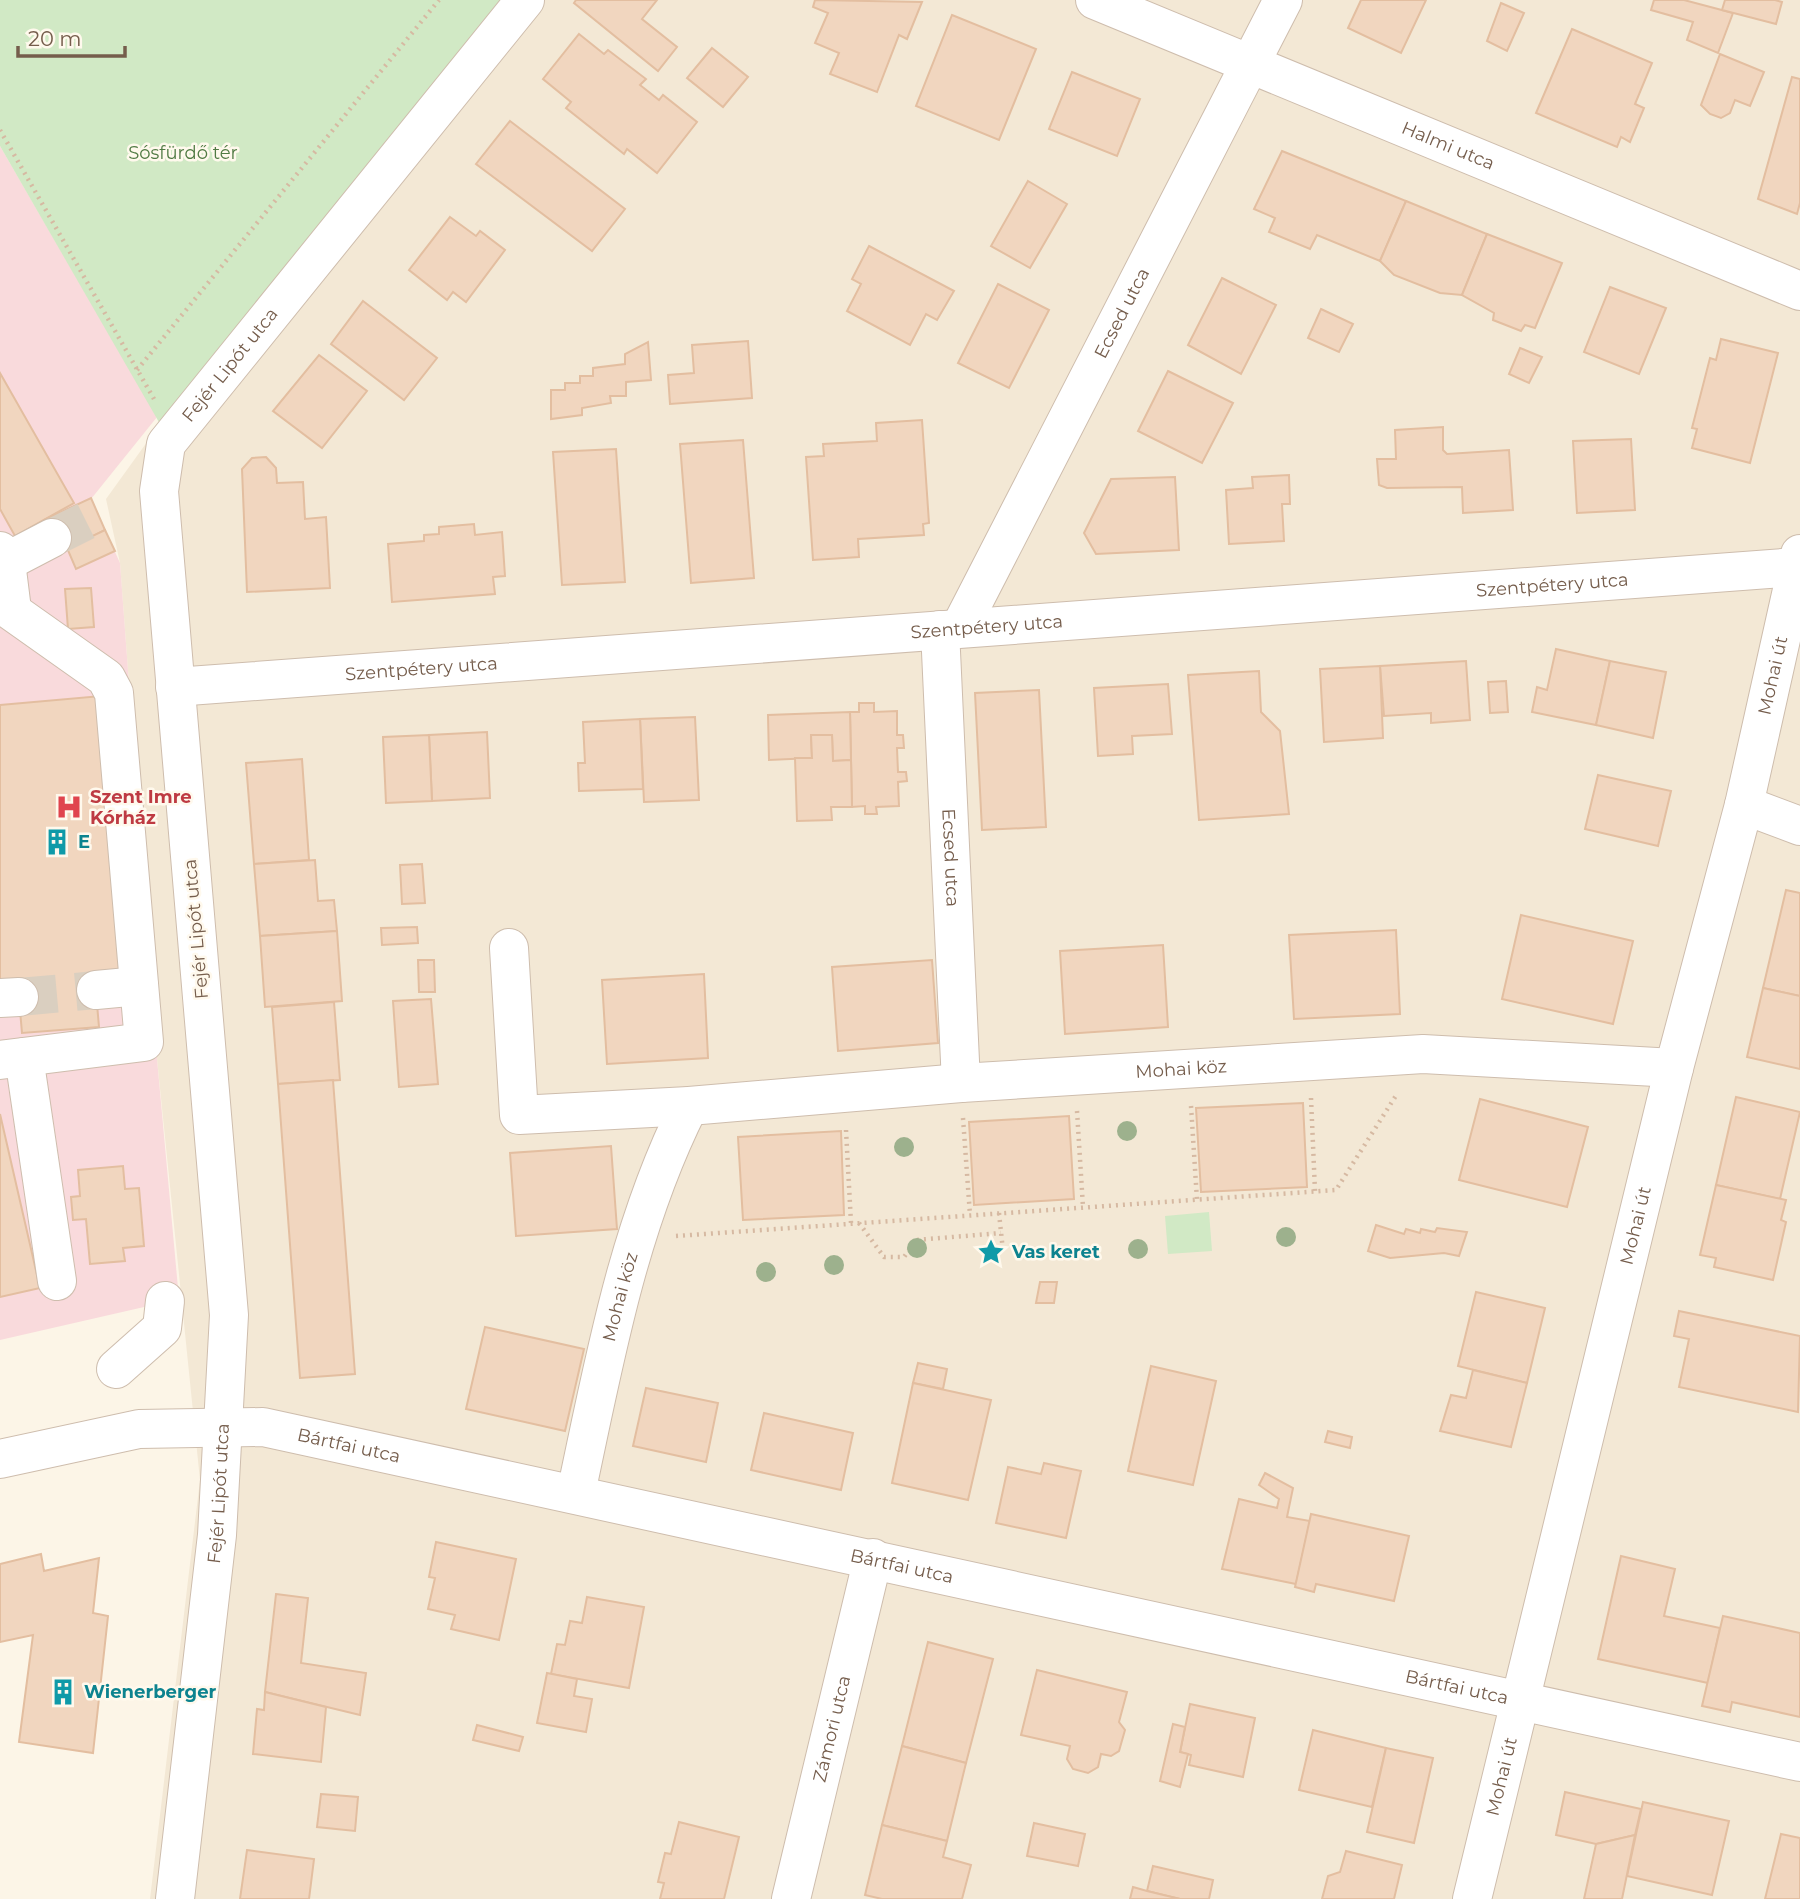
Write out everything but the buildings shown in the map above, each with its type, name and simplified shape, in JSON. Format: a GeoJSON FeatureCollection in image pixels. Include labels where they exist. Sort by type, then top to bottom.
{"type":"FeatureCollection","features":[{"type":"Feature","properties":{"kind":"street","name":"Fejér Lipót utca"},"geometry":{"type":"LineString","coordinates":[[176,1899],[217,1535],[225,1427],[229,1315],[159,491],[166,444],[525,0]]}},
{"type":"Feature","properties":{"kind":"street","name":"Halmi utca"},"geometry":{"type":"LineString","coordinates":[[1095,0],[1800,291]]}},
{"type":"Feature","properties":{"kind":"street","name":"Ecsed utca"},"geometry":{"type":"LineString","coordinates":[[961,1083],[950,629],[1283,0]]}},
{"type":"Feature","properties":{"kind":"street"},"geometry":{"type":"LineString","coordinates":[[52,538],[3,556],[6,607],[106,678],[114,693],[144,1042],[12,1058],[57,1281]]}},
{"type":"Feature","properties":{"kind":"street","name":"Szentpétery utca"},"geometry":{"type":"LineString","coordinates":[[175,687],[950,629],[1798,560]]}},
{"type":"Feature","properties":{"kind":"street","name":"Mohai út"},"geometry":{"type":"LineString","coordinates":[[1472,1899],[1674,1068],[1744,805],[1798,560]]}},
{"type":"Feature","properties":{"kind":"street"},"geometry":{"type":"LineString","coordinates":[[1744,805],[1800,826]]}},
{"type":"Feature","properties":{"kind":"street","name":"Mohai köz"},"geometry":{"type":"LineString","coordinates":[[509,948],[519,1115],[690,1106],[961,1083],[1423,1054],[1674,1068]]}},
{"type":"Feature","properties":{"kind":"street"},"geometry":{"type":"LineString","coordinates":[[96,990],[139,986]]}},
{"type":"Feature","properties":{"kind":"street","name":"Mohai köz"},"geometry":{"type":"LineString","coordinates":[[576,1493],[618,1299],[673,1140],[690,1106]]}},
{"type":"Feature","properties":{"kind":"street"},"geometry":{"type":"LineString","coordinates":[[116,1369],[163,1328],[164,1301]]}},
{"type":"Feature","properties":{"kind":"street","name":"Bártfai utca"},"geometry":{"type":"LineString","coordinates":[[0,1459],[139,1429],[263,1427],[576,1493],[1800,1762]]}},
{"type":"Feature","properties":{"kind":"street","name":"Zámori utca"},"geometry":{"type":"LineString","coordinates":[[791,1899],[873,1558]]}},
{"type":"Feature","properties":{"kind":"path"},"geometry":{"type":"LineString","coordinates":[[137,370],[439,0]]}},
{"type":"Feature","properties":{"kind":"path"},"geometry":{"type":"LineString","coordinates":[[0,130],[173,433]]}},
{"type":"Feature","properties":{"kind":"path"},"geometry":{"type":"LineString","coordinates":[[1309,1061],[1315,1191]]}},
{"type":"Feature","properties":{"kind":"path"},"geometry":{"type":"LineString","coordinates":[[1186,1068],[1190,1087],[1197,1200]]}},
{"type":"Feature","properties":{"kind":"path"},"geometry":{"type":"LineString","coordinates":[[961,1083],[970,1215]]}},
{"type":"Feature","properties":{"kind":"path"},"geometry":{"type":"LineString","coordinates":[[637,1238],[1336,1190],[1403,1084]]}},
{"type":"Feature","properties":{"kind":"path"},"geometry":{"type":"LineString","coordinates":[[844,1092],[851,1223]]}},
{"type":"Feature","properties":{"kind":"path"},"geometry":{"type":"LineString","coordinates":[[1064,1108],[1076,1108],[1083,1207]]}},
{"type":"Feature","properties":{"kind":"path"},"geometry":{"type":"LineString","coordinates":[[999,1213],[1003,1251]]}},
{"type":"Feature","properties":{"kind":"path"},"geometry":{"type":"LineString","coordinates":[[859,1223],[884,1257],[904,1257],[916,1240],[1001,1233]]}},
{"type":"Feature","properties":{"kind":"shaded area"},"geometry":{"type":"Polygon","coordinates":[[[507,0],[1800,0],[1800,1899],[150,1899],[200,1480],[157,1059],[120,563],[106,499],[160,424],[507,0]]]}},
{"type":"Feature","properties":{"kind":"shaded area","name":"Szent Imre Kórház"},"geometry":{"type":"Polygon","coordinates":[[[0,146],[157,417],[91,499],[120,563],[157,1059],[179,1299],[0,1340],[0,146]]]}},
{"type":"Feature","properties":{"kind":"green space","name":"Sósfürdő tér"},"geometry":{"type":"Polygon","coordinates":[[[0,0],[507,0],[160,424],[0,146],[0,0]]]}},
{"type":"Feature","properties":{"kind":"green space"},"geometry":{"type":"Polygon","coordinates":[[[1209,1212],[1212,1251],[1168,1254],[1165,1216],[1209,1212]]]}},
{"type":"Feature","properties":{"kind":"tunnel"},"geometry":{"type":"LineString","coordinates":[[52,538],[98,515]]}},
{"type":"Feature","properties":{"kind":"tunnel"},"geometry":{"type":"LineString","coordinates":[[19,997],[96,990]]}},
{"type":"Feature","properties":{"kind":"place","name":"Szent Imre Kórház"},"geometry":{"type":"Point","coordinates":[69,807]}},
{"type":"Feature","properties":{"kind":"place","name":"E"},"geometry":{"type":"Point","coordinates":[57,842]}},
{"type":"Feature","properties":{"kind":"place","name":"Vas keret"},"geometry":{"type":"Point","coordinates":[991,1252]}},
{"type":"Feature","properties":{"kind":"place","name":"Wienerberger"},"geometry":{"type":"Point","coordinates":[63,1692]}}]}
